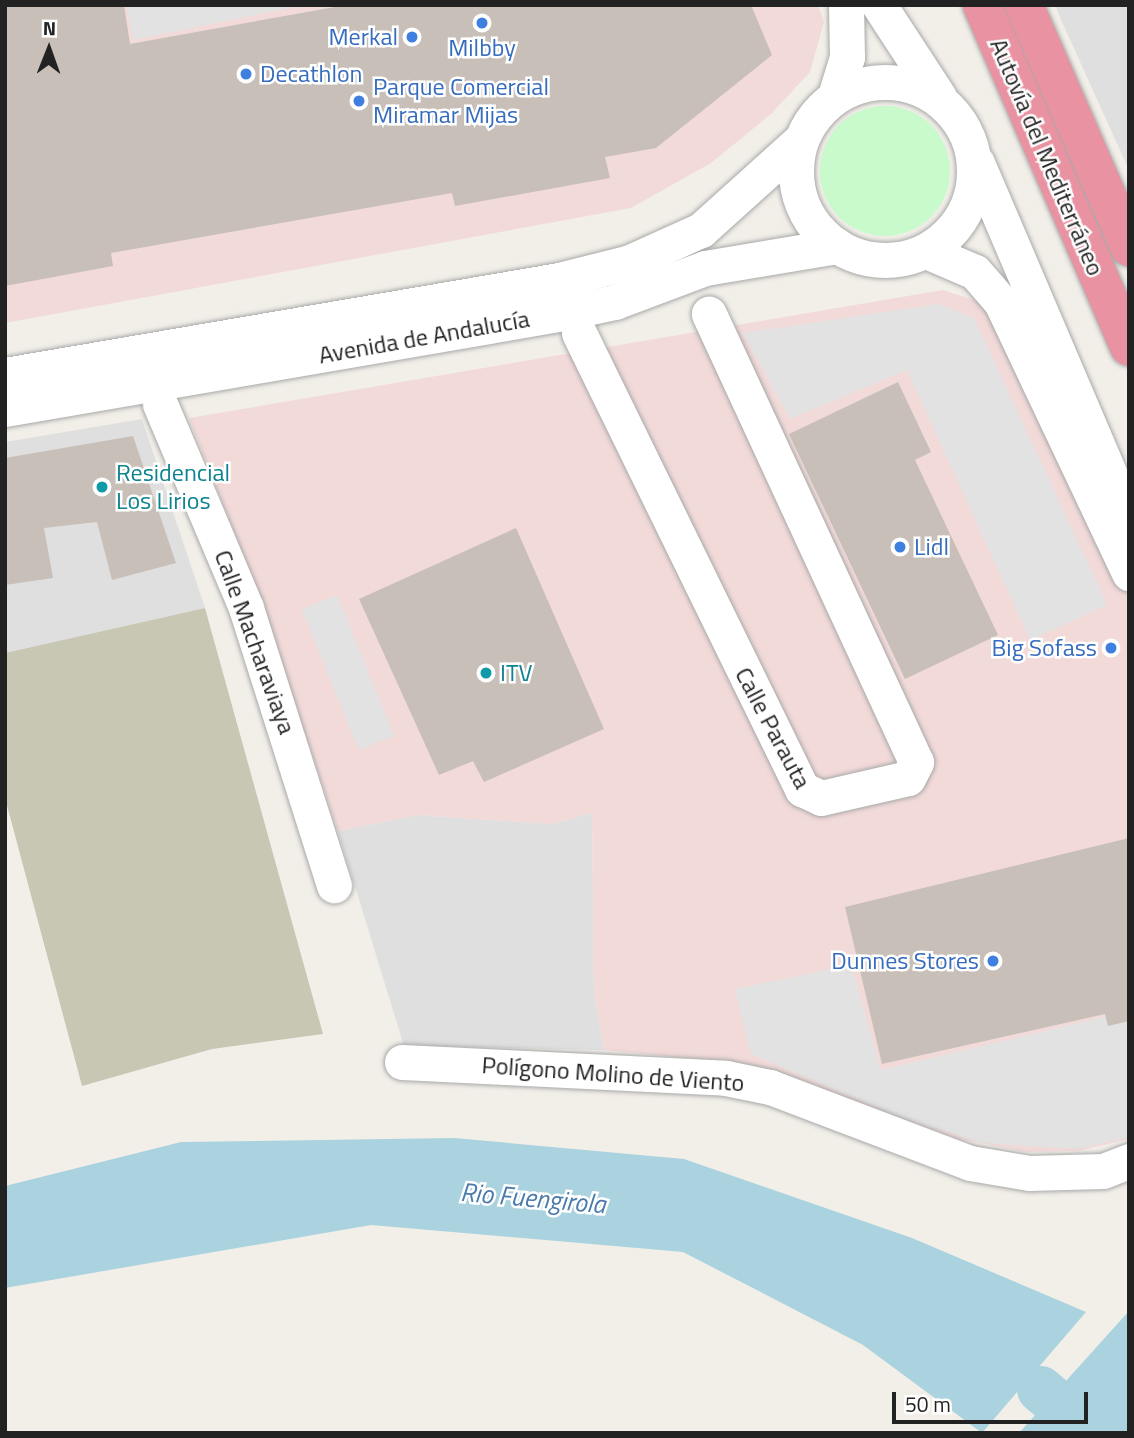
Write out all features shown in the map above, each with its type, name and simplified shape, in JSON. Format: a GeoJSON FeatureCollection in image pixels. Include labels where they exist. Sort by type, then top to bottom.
{"type":"FeatureCollection","features":[{"type":"Feature","properties":{"kind":"highway","name":"Autovía del Mediterráneo"},"geometry":{"type":"LineString","coordinates":[[982,5],[1129,346]]}},
{"type":"Feature","properties":{"kind":"highway","name":"Autovía del Mediterráneo"},"geometry":{"type":"LineString","coordinates":[[1024,5],[1129,247]]}},
{"type":"Feature","properties":{"kind":"street"},"geometry":{"type":"LineString","coordinates":[[835,96],[847,57],[846,5]]}},
{"type":"Feature","properties":{"kind":"street"},"geometry":{"type":"LineString","coordinates":[[879,5],[912,62],[962,125],[1129,520]]}},
{"type":"Feature","properties":{"kind":"street"},"geometry":{"type":"LineString","coordinates":[[944,103],[919,88],[891,82],[862,85],[835,96],[814,116],[800,141],[795,169],[799,198],[814,225],[837,246],[867,258],[896,260],[926,251],[950,233],[967,208],[975,181],[973,152]]}},
{"type":"Feature","properties":{"kind":"street","name":"Avenida de Andalucía"},"geometry":{"type":"LineString","coordinates":[[5,375],[545,282],[630,262],[701,230],[800,141]]}},
{"type":"Feature","properties":{"kind":"street","name":"Avenida de Andalucía"},"geometry":{"type":"LineString","coordinates":[[5,409],[564,313],[615,302],[705,268],[837,246]]}},
{"type":"Feature","properties":{"kind":"street"},"geometry":{"type":"LineString","coordinates":[[926,251],[975,272],[1002,302],[1129,573]]}},
{"type":"Feature","properties":{"kind":"street","name":"Calle Parauta"},"geometry":{"type":"LineString","coordinates":[[579,333],[802,789],[821,798],[908,778],[916,762],[709,314]]}},
{"type":"Feature","properties":{"kind":"street","name":"Calle Macharaviaya"},"geometry":{"type":"LineString","coordinates":[[160,404],[246,608],[334,885]]}},
{"type":"Feature","properties":{"kind":"street","name":"Polígono Molino de Viento"},"geometry":{"type":"LineString","coordinates":[[402,1062],[726,1078],[771,1087],[970,1163],[1029,1173],[1116,1166]]}},
{"type":"Feature","properties":{"kind":"shaded area","name":"Parque Comercial Miramar Mijas"},"geometry":{"type":"Polygon","coordinates":[[[5,5],[818,5],[824,22],[810,72],[771,114],[711,163],[631,208],[5,323],[5,5]]]}},
{"type":"Feature","properties":{"kind":"shaded area"},"geometry":{"type":"Polygon","coordinates":[[[127,5],[304,5],[133,40],[127,5]]]}},
{"type":"Feature","properties":{"kind":"shaded area"},"geometry":{"type":"Polygon","coordinates":[[[1055,5],[1129,5],[1129,170],[1062,22],[1055,5]]]}},
{"type":"Feature","properties":{"kind":"shaded area"},"geometry":{"type":"Polygon","coordinates":[[[943,290],[987,304],[1129,597],[1129,1139],[1078,1151],[1027,1152],[959,1139],[753,1065],[604,1050],[594,996],[592,813],[551,824],[417,815],[338,831],[252,577],[189,418],[943,290]]]}},
{"type":"Feature","properties":{"kind":"shaded area"},"geometry":{"type":"Polygon","coordinates":[[[938,304],[974,318],[1107,605],[1030,640],[907,370],[790,419],[743,333],[938,304]]]}},
{"type":"Feature","properties":{"kind":"shaded area"},"geometry":{"type":"Polygon","coordinates":[[[142,419],[205,608],[5,653],[5,442],[142,419]]]}},
{"type":"Feature","properties":{"kind":"shaded area"},"geometry":{"type":"Polygon","coordinates":[[[337,595],[394,736],[359,750],[302,609],[337,595]]]}},
{"type":"Feature","properties":{"kind":"shaded area"},"geometry":{"type":"Polygon","coordinates":[[[205,608],[323,1034],[212,1049],[82,1086],[5,798],[5,653],[205,608]]]}},
{"type":"Feature","properties":{"kind":"shaded area"},"geometry":{"type":"Polygon","coordinates":[[[592,813],[594,996],[604,1050],[404,1046],[338,831],[417,815],[551,824],[592,813]]]}},
{"type":"Feature","properties":{"kind":"shaded area"},"geometry":{"type":"Polygon","coordinates":[[[851,965],[881,1070],[1129,1011],[1129,1137],[1077,1149],[982,1143],[903,1118],[751,1054],[735,989],[851,965]]]}},
{"type":"Feature","properties":{"kind":"green space"},"geometry":{"type":"Polygon","coordinates":[[[885,106],[910,111],[931,125],[945,146],[950,171],[945,196],[931,217],[910,231],[885,236],[860,231],[839,217],[825,196],[820,171],[825,146],[839,125],[860,111],[885,106]]]}},
{"type":"Feature","properties":{"kind":"water"},"geometry":{"type":"Polygon","coordinates":[[[454,1138],[684,1159],[912,1238],[1086,1312],[982,1433],[863,1345],[683,1252],[371,1225],[5,1288],[5,1186],[181,1142],[454,1138]]]}},
{"type":"Feature","properties":{"kind":"water"},"geometry":{"type":"Polygon","coordinates":[[[1129,1311],[1129,1433],[1019,1433],[1129,1311]]]}},
{"type":"Feature","properties":{"kind":"building","name":"Parque Comercial Miramar Mijas"},"geometry":{"type":"Polygon","coordinates":[[[5,5],[124,5],[130,44],[346,5],[751,5],[772,55],[656,148],[605,157],[610,178],[455,206],[452,193],[111,253],[113,266],[5,286],[5,5]]]}},
{"type":"Feature","properties":{"kind":"building","name":"Lidl"},"geometry":{"type":"Polygon","coordinates":[[[898,382],[931,452],[915,460],[998,635],[905,679],[789,434],[898,382]]]}},
{"type":"Feature","properties":{"kind":"building","name":"Residencial Los Lirios"},"geometry":{"type":"Polygon","coordinates":[[[133,436],[176,563],[112,580],[97,522],[44,528],[53,578],[5,585],[5,458],[133,436]]]}},
{"type":"Feature","properties":{"kind":"building","name":"ITV"},"geometry":{"type":"Polygon","coordinates":[[[516,528],[604,729],[484,782],[473,761],[439,775],[359,599],[516,528]]]}},
{"type":"Feature","properties":{"kind":"building","name":"Dunnes Stores"},"geometry":{"type":"Polygon","coordinates":[[[1129,838],[1129,1021],[1108,1026],[1105,1014],[882,1064],[845,907],[1129,838]]]}},
{"type":"Feature","properties":{"kind":"waterway","name":"Rio Fuengirola"},"geometry":{"type":"LineString","coordinates":[[1040,1389],[1092,1433]]}},
{"type":"Feature","properties":{"kind":"place","name":"Milbby"},"geometry":{"type":"Point","coordinates":[482,23]}},
{"type":"Feature","properties":{"kind":"place","name":"Merkal"},"geometry":{"type":"Point","coordinates":[412,37]}},
{"type":"Feature","properties":{"kind":"place","name":"Decathlon"},"geometry":{"type":"Point","coordinates":[246,74]}},
{"type":"Feature","properties":{"kind":"place","name":"Parque Comercial Miramar Mijas"},"geometry":{"type":"Point","coordinates":[359,101]}},
{"type":"Feature","properties":{"kind":"place","name":"Residencial Los Lirios"},"geometry":{"type":"Point","coordinates":[102,487]}},
{"type":"Feature","properties":{"kind":"place","name":"Lidl"},"geometry":{"type":"Point","coordinates":[900,547]}},
{"type":"Feature","properties":{"kind":"place","name":"Big Sofass"},"geometry":{"type":"Point","coordinates":[1111,648]}},
{"type":"Feature","properties":{"kind":"place","name":"ITV"},"geometry":{"type":"Point","coordinates":[486,673]}},
{"type":"Feature","properties":{"kind":"place","name":"Dunnes Stores"},"geometry":{"type":"Point","coordinates":[993,961]}}]}
